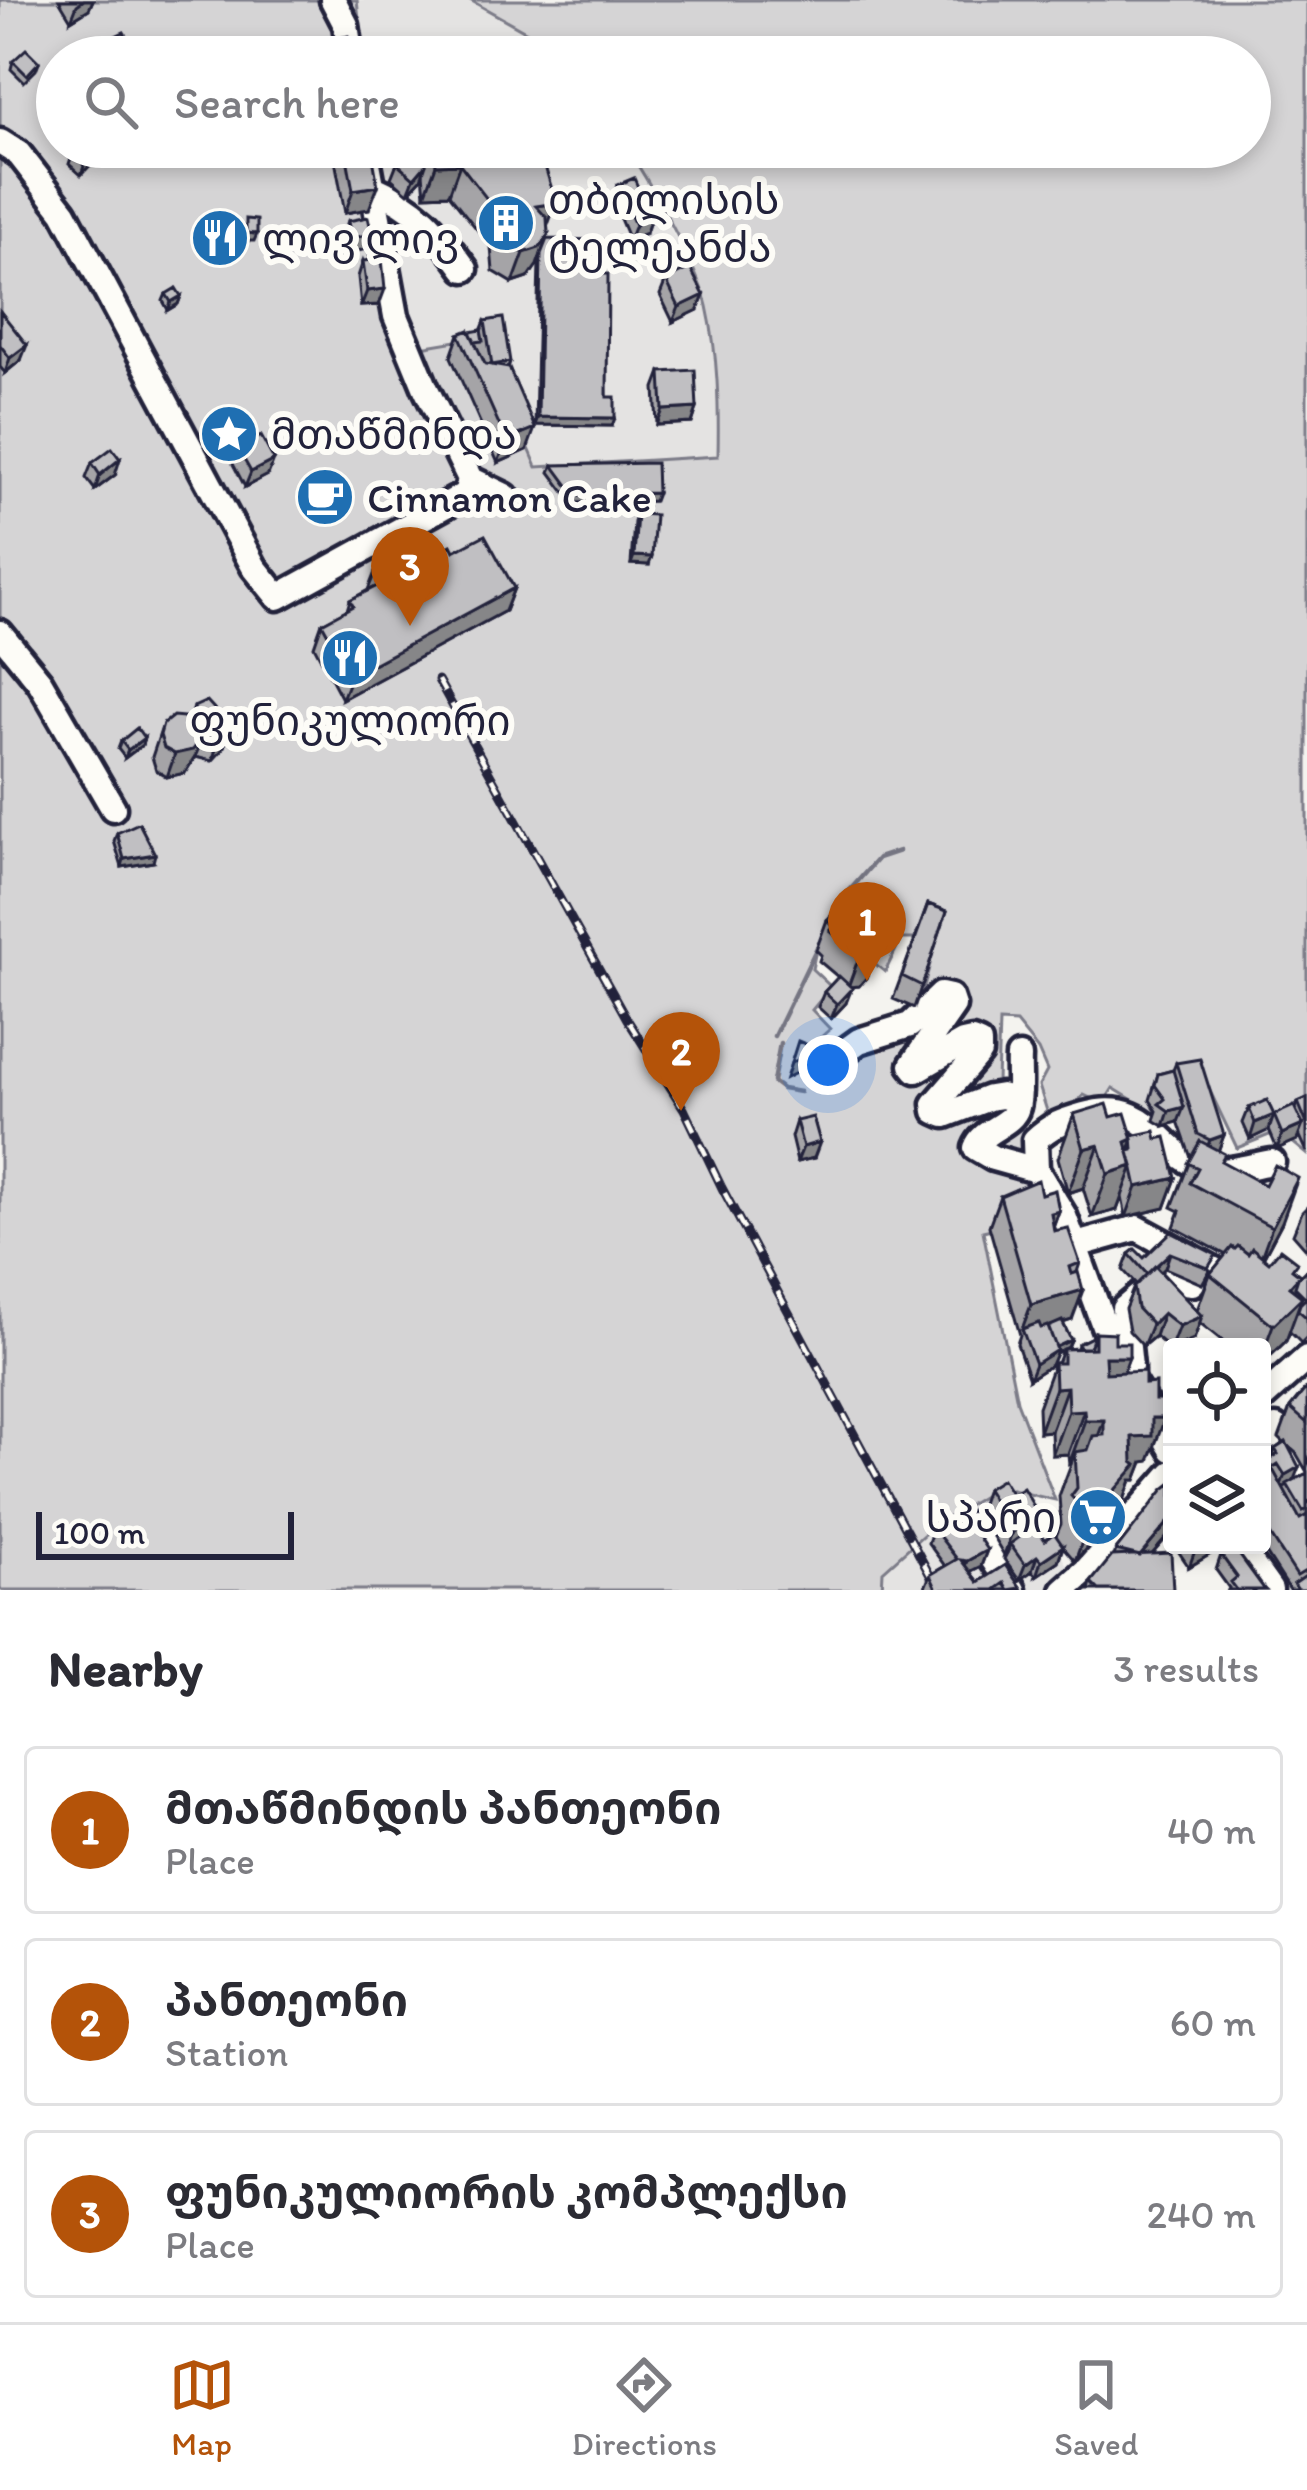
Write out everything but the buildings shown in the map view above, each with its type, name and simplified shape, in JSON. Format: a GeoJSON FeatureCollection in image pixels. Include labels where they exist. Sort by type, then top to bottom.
{"type":"FeatureCollection","features":[{"type":"Feature","properties":{"kind":"street"},"geometry":{"type":"LineString","coordinates":[[333,0],[348,36]]}},
{"type":"Feature","properties":{"kind":"street"},"geometry":{"type":"LineString","coordinates":[[0,142],[20,154],[64,212],[254,567],[278,597],[466,494],[470,479]]}},
{"type":"Feature","properties":{"kind":"street"},"geometry":{"type":"LineString","coordinates":[[368,168],[396,316],[426,389],[470,479],[505,496]]}},
{"type":"Feature","properties":{"kind":"street"},"geometry":{"type":"LineString","coordinates":[[371,187],[428,219],[465,269]]}},
{"type":"Feature","properties":{"kind":"street"},"geometry":{"type":"LineString","coordinates":[[0,633],[40,682],[113,808]]}},
{"type":"Feature","properties":{"kind":"street"},"geometry":{"type":"LineString","coordinates":[[814,1066],[820,1070],[860,1041],[910,1025],[941,995],[950,997],[953,1006],[912,1065],[916,1070],[972,1041],[979,1045],[979,1053],[935,1104],[936,1111],[945,1115],[1001,1096],[1016,1100]]}},
{"type":"Feature","properties":{"kind":"street"},"geometry":{"type":"LineString","coordinates":[[1019,1057],[1017,1107],[979,1138],[976,1148],[1036,1170]]}},
{"type":"Feature","properties":{"kind":"street"},"geometry":{"type":"LineString","coordinates":[[1170,1446],[1114,1353],[1076,1245],[1036,1170],[1035,1140],[1052,1124],[1099,1111],[1119,1111],[1141,1118],[1187,1161],[1212,1172],[1271,1162]]}},
{"type":"Feature","properties":{"kind":"street"},"geometry":{"type":"LineString","coordinates":[[1076,1245],[1137,1228],[1244,1286]]}},
{"type":"Feature","properties":{"kind":"street"},"geometry":{"type":"LineString","coordinates":[[1131,1381],[1124,1309],[1160,1279],[1192,1283]]}},
{"type":"Feature","properties":{"kind":"street"},"geometry":{"type":"LineString","coordinates":[[1271,1390],[1307,1358]]}},
{"type":"Feature","properties":{"kind":"street"},"geometry":{"type":"LineString","coordinates":[[1276,1428],[1307,1488]]}},
{"type":"Feature","properties":{"kind":"street"},"geometry":{"type":"LineString","coordinates":[[1064,1590],[1163,1483]]}},
{"type":"Feature","properties":{"kind":"street"},"geometry":{"type":"LineString","coordinates":[[971,1525],[1013,1590]]}},
{"type":"Feature","properties":{"kind":"street"},"geometry":{"type":"LineString","coordinates":[[1244,1554],[1270,1590]]}},
{"type":"Feature","properties":{"kind":"shaded area"},"geometry":{"type":"Polygon","coordinates":[[[0,0],[357,0],[361,36],[36,36],[36,168],[380,168],[404,298],[421,347],[462,340],[504,390],[537,467],[718,456],[717,381],[707,306],[671,224],[639,168],[1271,168],[1271,36],[534,36],[470,0],[1307,0],[1307,1154],[1279,1131],[1237,1148],[1210,1091],[1159,1116],[1113,1088],[1103,1104],[1084,1095],[1036,1140],[1056,1214],[983,1231],[1017,1401],[1055,1500],[998,1487],[931,1528],[883,1571],[882,1590],[0,1590],[0,0]],[[920,927],[915,939],[901,939],[885,972],[835,930],[816,950],[812,969],[831,987],[812,1010],[830,1029],[803,1053],[807,1058],[798,1071],[803,1081],[819,1085],[918,1009],[938,934],[920,927]],[[999,1022],[997,1082],[1008,1085],[1016,1123],[1024,1131],[1047,1111],[1039,1086],[1047,1071],[1038,1050],[1016,1023],[999,1022]]]}},
{"type":"Feature","properties":{"kind":"shaded area"},"geometry":{"type":"Polygon","coordinates":[[[357,0],[470,0],[535,36],[361,36],[357,0]]]}},
{"type":"Feature","properties":{"kind":"shaded area"},"geometry":{"type":"Polygon","coordinates":[[[380,168],[641,168],[706,301],[719,394],[718,456],[537,467],[505,390],[421,348],[404,298],[380,168]]]}},
{"type":"Feature","properties":{"kind":"shaded area"},"geometry":{"type":"Polygon","coordinates":[[[998,1487],[1020,1492],[1070,1570],[1047,1590],[882,1590],[883,1571],[931,1528],[998,1487]]]}},
{"type":"Feature","properties":{"kind":"waterway"},"geometry":{"type":"LineString","coordinates":[[846,912],[843,898],[878,858],[899,851]]}},
{"type":"Feature","properties":{"kind":"waterway"},"geometry":{"type":"LineString","coordinates":[[774,1036],[819,943]]}},
{"type":"Feature","properties":{"kind":"waterway"},"geometry":{"type":"LineString","coordinates":[[780,1043],[773,1082],[800,1092]]}},
{"type":"Feature","properties":{"kind":"railway"},"geometry":{"type":"LineString","coordinates":[[438,680],[627,1019],[684,1109],[938,1590]]}},
{"type":"Feature","properties":{"kind":"place","name":"თბილისის ტელეანძა"},"geometry":{"type":"Point","coordinates":[506,223]}},
{"type":"Feature","properties":{"kind":"place","name":"ლივ ლივ"},"geometry":{"type":"Point","coordinates":[220,238]}},
{"type":"Feature","properties":{"kind":"place","name":"მთაწმინდა"},"geometry":{"type":"Point","coordinates":[229,434]}},
{"type":"Feature","properties":{"kind":"place","name":"Cinnamon Cake"},"geometry":{"type":"Point","coordinates":[325,497]}},
{"type":"Feature","properties":{"kind":"place","name":"ფუნიკულიორის კომპლექსი"},"geometry":{"type":"Point","coordinates":[410,626]}},
{"type":"Feature","properties":{"kind":"place","name":"ფუნიკულიორი"},"geometry":{"type":"Point","coordinates":[350,658]}},
{"type":"Feature","properties":{"kind":"place","name":"მთაწმინდის პანთეონი"},"geometry":{"type":"Point","coordinates":[867,981]}},
{"type":"Feature","properties":{"kind":"place","name":"პანთეონი"},"geometry":{"type":"Point","coordinates":[681,1111]}},
{"type":"Feature","properties":{"kind":"place","name":"სპარი"},"geometry":{"type":"Point","coordinates":[1098,1517]}}]}
